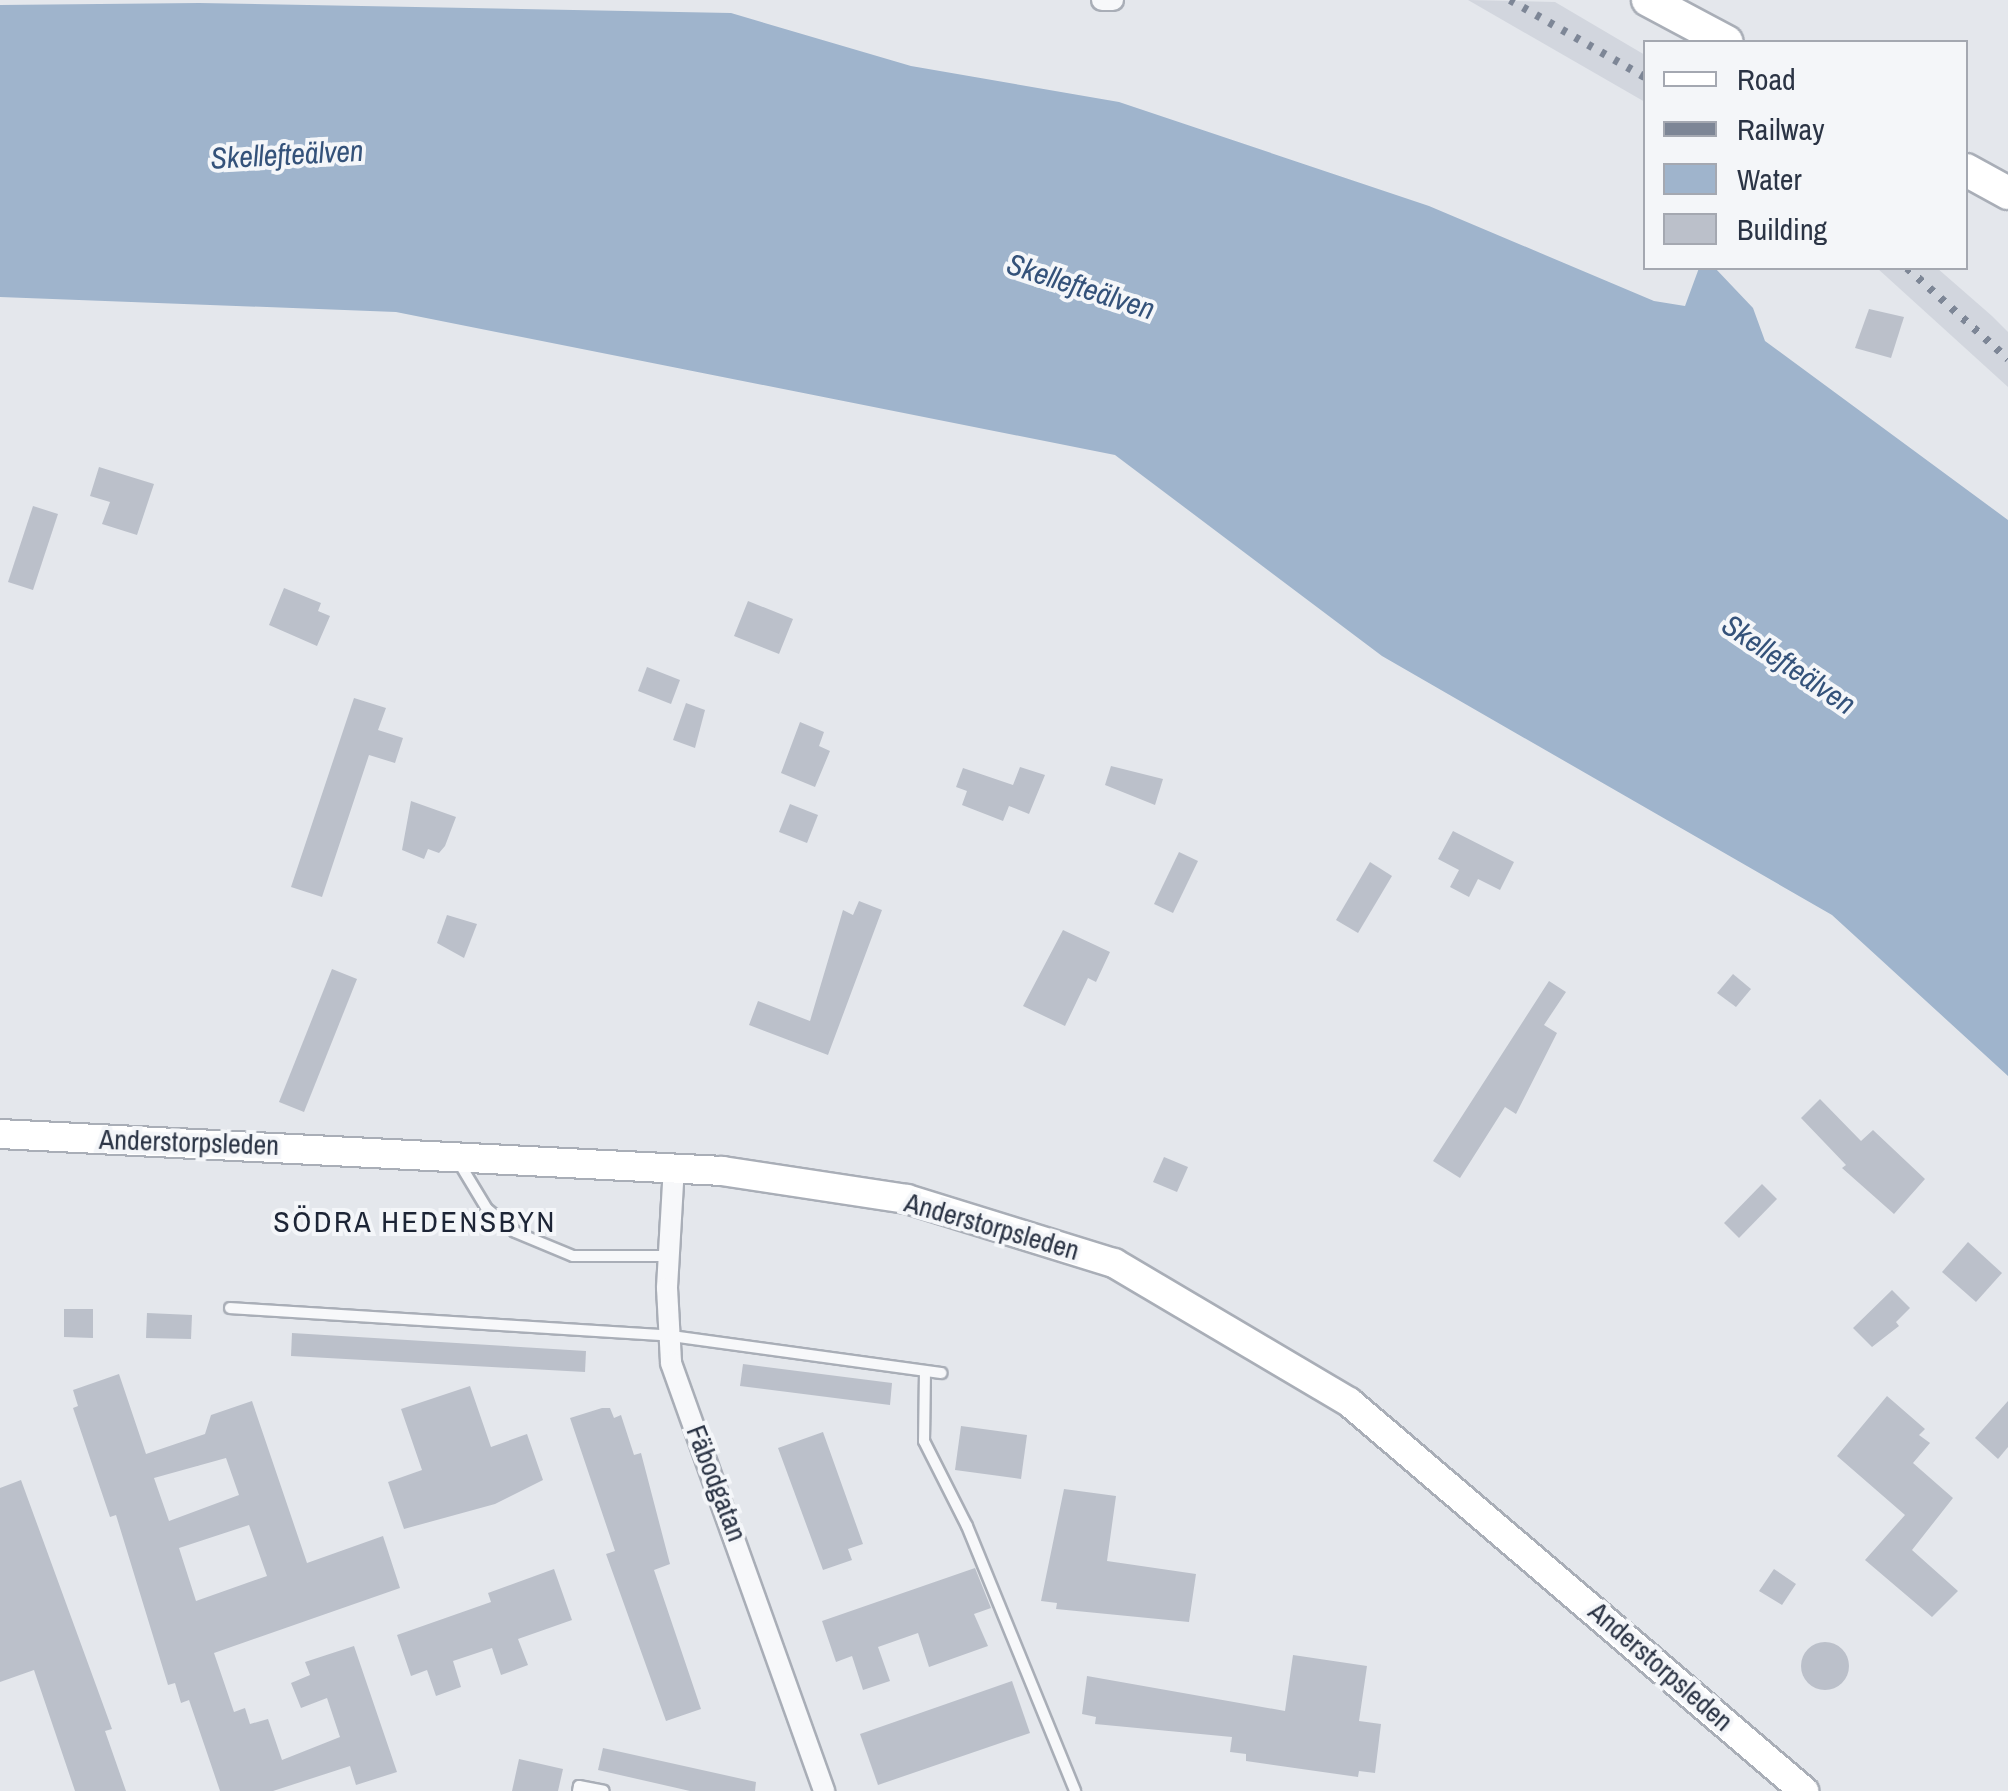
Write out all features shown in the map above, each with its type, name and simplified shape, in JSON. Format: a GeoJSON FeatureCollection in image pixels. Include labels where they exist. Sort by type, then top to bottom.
{"type":"FeatureCollection","features":[{"type":"Feature","properties":{"kind":"main road"},"geometry":{"type":"LineString","coordinates":[[1648,0],[1723,40]]}},
{"type":"Feature","properties":{"kind":"main road"},"geometry":{"type":"LineString","coordinates":[[1968,171],[2008,192]]}},
{"type":"Feature","properties":{"kind":"main road","name":"Anderstorpsleden"},"geometry":{"type":"LineString","coordinates":[[0,1134],[674,1166],[811,1182],[995,1223],[1114,1263],[1230,1326],[1350,1402],[1804,1791]]}},
{"type":"Feature","properties":{"kind":"street"},"geometry":{"type":"LineString","coordinates":[[1102,0],[1112,0]]}},
{"type":"Feature","properties":{"kind":"street","name":"Fäbodgatan"},"geometry":{"type":"LineString","coordinates":[[674,1166],[668,1256],[671,1363],[824,1791]]}},
{"type":"Feature","properties":{"kind":"lane"},"geometry":{"type":"LineString","coordinates":[[454,1156],[486,1209],[515,1232],[573,1256],[668,1256]]}},
{"type":"Feature","properties":{"kind":"lane"},"geometry":{"type":"LineString","coordinates":[[230,1308],[671,1336],[940,1373]]}},
{"type":"Feature","properties":{"kind":"lane"},"geometry":{"type":"LineString","coordinates":[[925,1371],[924,1441],[988,1574],[1075,1791]]}},
{"type":"Feature","properties":{"kind":"lane"},"geometry":{"type":"LineString","coordinates":[[578,1791],[580,1786],[604,1791]]}},
{"type":"Feature","properties":{"kind":"shaded area"},"geometry":{"type":"Polygon","coordinates":[[[1468,0],[1555,2],[1643,54],[1643,101],[1468,0]]]}},
{"type":"Feature","properties":{"kind":"shaded area"},"geometry":{"type":"Polygon","coordinates":[[[1879,270],[1939,270],[1992,316],[2008,332],[2008,387],[1879,270]]]}},
{"type":"Feature","properties":{"kind":"water","name":"Skellefteälven"},"geometry":{"type":"Polygon","coordinates":[[[199,3],[731,13],[911,66],[1119,102],[1429,206],[1654,301],[1685,306],[1698,270],[1717,270],[1753,308],[1765,341],[2008,520],[2008,1076],[1832,915],[1382,656],[1115,455],[396,312],[0,297],[0,5],[199,3]]]}},
{"type":"Feature","properties":{"kind":"building"},"geometry":{"type":"Polygon","coordinates":[[[1869,309],[1904,317],[1891,358],[1855,348],[1869,309]]]}},
{"type":"Feature","properties":{"kind":"building"},"geometry":{"type":"Polygon","coordinates":[[[99,467],[154,484],[137,535],[102,524],[110,502],[90,496],[99,467]]]}},
{"type":"Feature","properties":{"kind":"building"},"geometry":{"type":"Polygon","coordinates":[[[33,506],[58,514],[33,590],[8,582],[33,506]]]}},
{"type":"Feature","properties":{"kind":"building"},"geometry":{"type":"Polygon","coordinates":[[[284,588],[321,603],[318,611],[330,616],[317,646],[269,625],[284,588]]]}},
{"type":"Feature","properties":{"kind":"building"},"geometry":{"type":"Polygon","coordinates":[[[748,601],[793,619],[779,654],[734,636],[748,601]]]}},
{"type":"Feature","properties":{"kind":"building"},"geometry":{"type":"Polygon","coordinates":[[[647,667],[680,680],[671,704],[638,691],[647,667]]]}},
{"type":"Feature","properties":{"kind":"building"},"geometry":{"type":"Polygon","coordinates":[[[354,698],[386,708],[378,730],[403,738],[395,763],[369,755],[322,897],[291,887],[354,698]]]}},
{"type":"Feature","properties":{"kind":"building"},"geometry":{"type":"Polygon","coordinates":[[[686,703],[705,710],[695,748],[673,740],[686,703]]]}},
{"type":"Feature","properties":{"kind":"building"},"geometry":{"type":"Polygon","coordinates":[[[800,722],[824,732],[819,746],[830,751],[815,787],[781,773],[800,722]]]}},
{"type":"Feature","properties":{"kind":"building"},"geometry":{"type":"Polygon","coordinates":[[[1111,766],[1163,779],[1155,805],[1105,785],[1111,766]]]}},
{"type":"Feature","properties":{"kind":"building"},"geometry":{"type":"Polygon","coordinates":[[[1020,767],[1045,775],[1029,814],[1009,806],[1003,821],[962,805],[967,791],[956,787],[963,768],[1013,785],[1020,767]]]}},
{"type":"Feature","properties":{"kind":"building"},"geometry":{"type":"Polygon","coordinates":[[[411,801],[456,817],[445,846],[439,853],[428,849],[424,859],[402,850],[411,801]]]}},
{"type":"Feature","properties":{"kind":"building"},"geometry":{"type":"Polygon","coordinates":[[[790,804],[818,815],[807,843],[779,832],[790,804]]]}},
{"type":"Feature","properties":{"kind":"building"},"geometry":{"type":"Polygon","coordinates":[[[1453,831],[1514,862],[1500,890],[1478,879],[1469,897],[1450,887],[1459,870],[1438,859],[1453,831]]]}},
{"type":"Feature","properties":{"kind":"building"},"geometry":{"type":"Polygon","coordinates":[[[1179,852],[1198,861],[1173,913],[1154,904],[1179,852]]]}},
{"type":"Feature","properties":{"kind":"building"},"geometry":{"type":"Polygon","coordinates":[[[1370,862],[1392,876],[1358,933],[1336,920],[1370,862]]]}},
{"type":"Feature","properties":{"kind":"building"},"geometry":{"type":"Polygon","coordinates":[[[859,901],[882,910],[828,1055],[749,1025],[758,1001],[810,1021],[843,910],[853,915],[859,901]]]}},
{"type":"Feature","properties":{"kind":"building"},"geometry":{"type":"Polygon","coordinates":[[[447,915],[477,924],[464,958],[437,943],[447,915]]]}},
{"type":"Feature","properties":{"kind":"building"},"geometry":{"type":"Polygon","coordinates":[[[1063,930],[1110,952],[1096,982],[1088,978],[1065,1026],[1023,1006],[1063,930]]]}},
{"type":"Feature","properties":{"kind":"building"},"geometry":{"type":"Polygon","coordinates":[[[332,969],[357,979],[304,1112],[279,1102],[332,969]]]}},
{"type":"Feature","properties":{"kind":"building"},"geometry":{"type":"Polygon","coordinates":[[[1733,974],[1751,989],[1736,1007],[1717,993],[1733,974]]]}},
{"type":"Feature","properties":{"kind":"building"},"geometry":{"type":"Polygon","coordinates":[[[1549,981],[1566,992],[1544,1025],[1557,1033],[1516,1114],[1505,1107],[1460,1178],[1433,1161],[1549,981]]]}},
{"type":"Feature","properties":{"kind":"building"},"geometry":{"type":"Polygon","coordinates":[[[1820,1099],[1861,1141],[1873,1130],[1925,1179],[1894,1214],[1842,1168],[1846,1165],[1801,1118],[1820,1099]]]}},
{"type":"Feature","properties":{"kind":"building"},"geometry":{"type":"Polygon","coordinates":[[[1164,1157],[1188,1167],[1177,1192],[1153,1182],[1164,1157]]]}},
{"type":"Feature","properties":{"kind":"building"},"geometry":{"type":"Polygon","coordinates":[[[1762,1184],[1777,1199],[1739,1238],[1724,1223],[1762,1184]]]}},
{"type":"Feature","properties":{"kind":"building"},"geometry":{"type":"Polygon","coordinates":[[[1968,1242],[2002,1273],[1976,1302],[1942,1272],[1968,1242]]]}},
{"type":"Feature","properties":{"kind":"building"},"geometry":{"type":"Polygon","coordinates":[[[1892,1290],[1910,1308],[1896,1322],[1899,1326],[1872,1347],[1853,1328],[1892,1290]]]}},
{"type":"Feature","properties":{"kind":"building"},"geometry":{"type":"Polygon","coordinates":[[[64,1309],[93,1309],[93,1338],[64,1337],[64,1309]]]}},
{"type":"Feature","properties":{"kind":"building"},"geometry":{"type":"Polygon","coordinates":[[[147,1313],[192,1315],[191,1339],[146,1338],[147,1313]]]}},
{"type":"Feature","properties":{"kind":"building"},"geometry":{"type":"Polygon","coordinates":[[[292,1333],[586,1351],[585,1372],[291,1356],[292,1333]]]}},
{"type":"Feature","properties":{"kind":"building"},"geometry":{"type":"Polygon","coordinates":[[[743,1364],[892,1383],[890,1405],[740,1386],[743,1364]]]}},
{"type":"Feature","properties":{"kind":"building"},"geometry":{"type":"Polygon","coordinates":[[[119,1374],[146,1454],[205,1434],[211,1415],[252,1401],[307,1563],[383,1536],[400,1588],[214,1653],[234,1712],[245,1708],[250,1724],[268,1719],[282,1760],[340,1737],[327,1698],[301,1708],[291,1683],[310,1675],[305,1662],[354,1646],[397,1772],[356,1785],[350,1766],[273,1791],[220,1791],[189,1700],[181,1703],[175,1683],[168,1685],[116,1515],[110,1517],[73,1408],[78,1406],[73,1390],[119,1374]],[[226,1458],[154,1478],[169,1521],[239,1495],[226,1458]],[[249,1525],[179,1548],[196,1601],[267,1576],[249,1525]]]}},
{"type":"Feature","properties":{"kind":"building"},"geometry":{"type":"Polygon","coordinates":[[[470,1386],[491,1447],[527,1434],[543,1480],[495,1504],[404,1529],[388,1482],[422,1470],[401,1409],[470,1386]]]}},
{"type":"Feature","properties":{"kind":"building"},"geometry":{"type":"Polygon","coordinates":[[[1887,1396],[1925,1429],[1919,1435],[1930,1443],[1913,1463],[1953,1498],[1912,1550],[1958,1591],[1932,1617],[1865,1560],[1905,1515],[1837,1456],[1887,1396]]]}},
{"type":"Feature","properties":{"kind":"building"},"geometry":{"type":"Polygon","coordinates":[[[2008,1401],[2008,1447],[1998,1459],[1975,1438],[2008,1401]]]}},
{"type":"Feature","properties":{"kind":"building"},"geometry":{"type":"Polygon","coordinates":[[[610,1408],[614,1418],[621,1415],[634,1455],[641,1453],[670,1564],[654,1570],[701,1709],[666,1721],[606,1554],[615,1551],[570,1418],[610,1408]]]}},
{"type":"Feature","properties":{"kind":"building"},"geometry":{"type":"Polygon","coordinates":[[[961,1426],[1027,1435],[1021,1479],[955,1470],[961,1426]]]}},
{"type":"Feature","properties":{"kind":"building"},"geometry":{"type":"Polygon","coordinates":[[[823,1432],[863,1544],[848,1549],[852,1560],[823,1570],[778,1448],[823,1432]]]}},
{"type":"Feature","properties":{"kind":"building"},"geometry":{"type":"Polygon","coordinates":[[[21,1480],[112,1729],[105,1731],[126,1791],[75,1791],[34,1670],[0,1682],[0,1488],[21,1480]]]}},
{"type":"Feature","properties":{"kind":"building"},"geometry":{"type":"Polygon","coordinates":[[[1064,1489],[1116,1496],[1107,1561],[1196,1574],[1189,1622],[1056,1609],[1057,1603],[1041,1601],[1064,1489]]]}},
{"type":"Feature","properties":{"kind":"building"},"geometry":{"type":"Polygon","coordinates":[[[975,1568],[991,1608],[974,1614],[988,1646],[929,1667],[918,1633],[878,1647],[890,1681],[863,1690],[852,1656],[836,1662],[822,1621],[975,1568]]]}},
{"type":"Feature","properties":{"kind":"building"},"geometry":{"type":"Polygon","coordinates":[[[554,1569],[572,1620],[518,1639],[528,1665],[501,1675],[492,1648],[453,1661],[461,1687],[436,1696],[427,1670],[411,1676],[397,1635],[491,1602],[488,1593],[554,1569]]]}},
{"type":"Feature","properties":{"kind":"building"},"geometry":{"type":"Polygon","coordinates":[[[1774,1569],[1796,1584],[1782,1605],[1759,1591],[1774,1569]]]}},
{"type":"Feature","properties":{"kind":"building"},"geometry":{"type":"Polygon","coordinates":[[[1825,1642],[1842,1649],[1849,1666],[1842,1683],[1825,1690],[1808,1683],[1801,1666],[1808,1649],[1825,1642]]]}},
{"type":"Feature","properties":{"kind":"building"},"geometry":{"type":"Polygon","coordinates":[[[1293,1655],[1367,1666],[1359,1721],[1381,1724],[1375,1773],[1359,1771],[1358,1777],[1246,1761],[1246,1754],[1230,1752],[1232,1737],[1095,1724],[1096,1717],[1082,1714],[1087,1676],[1285,1711],[1293,1655]]]}},
{"type":"Feature","properties":{"kind":"building"},"geometry":{"type":"Polygon","coordinates":[[[1012,1681],[1030,1733],[878,1785],[860,1734],[1012,1681]]]}},
{"type":"Feature","properties":{"kind":"building"},"geometry":{"type":"Polygon","coordinates":[[[603,1748],[756,1782],[755,1791],[690,1791],[598,1770],[603,1748]]]}},
{"type":"Feature","properties":{"kind":"building"},"geometry":{"type":"Polygon","coordinates":[[[519,1759],[563,1769],[558,1791],[512,1791],[519,1759]]]}},
{"type":"Feature","properties":{"kind":"railway"},"geometry":{"type":"LineString","coordinates":[[1510,0],[1643,76]]}},
{"type":"Feature","properties":{"kind":"railway"},"geometry":{"type":"LineString","coordinates":[[1909,270],[2008,359]]}},
{"type":"Feature","properties":{"kind":"district","name":"SÖDRA HEDENSBYN"},"geometry":{"type":"Point","coordinates":[415,1221]}}]}
